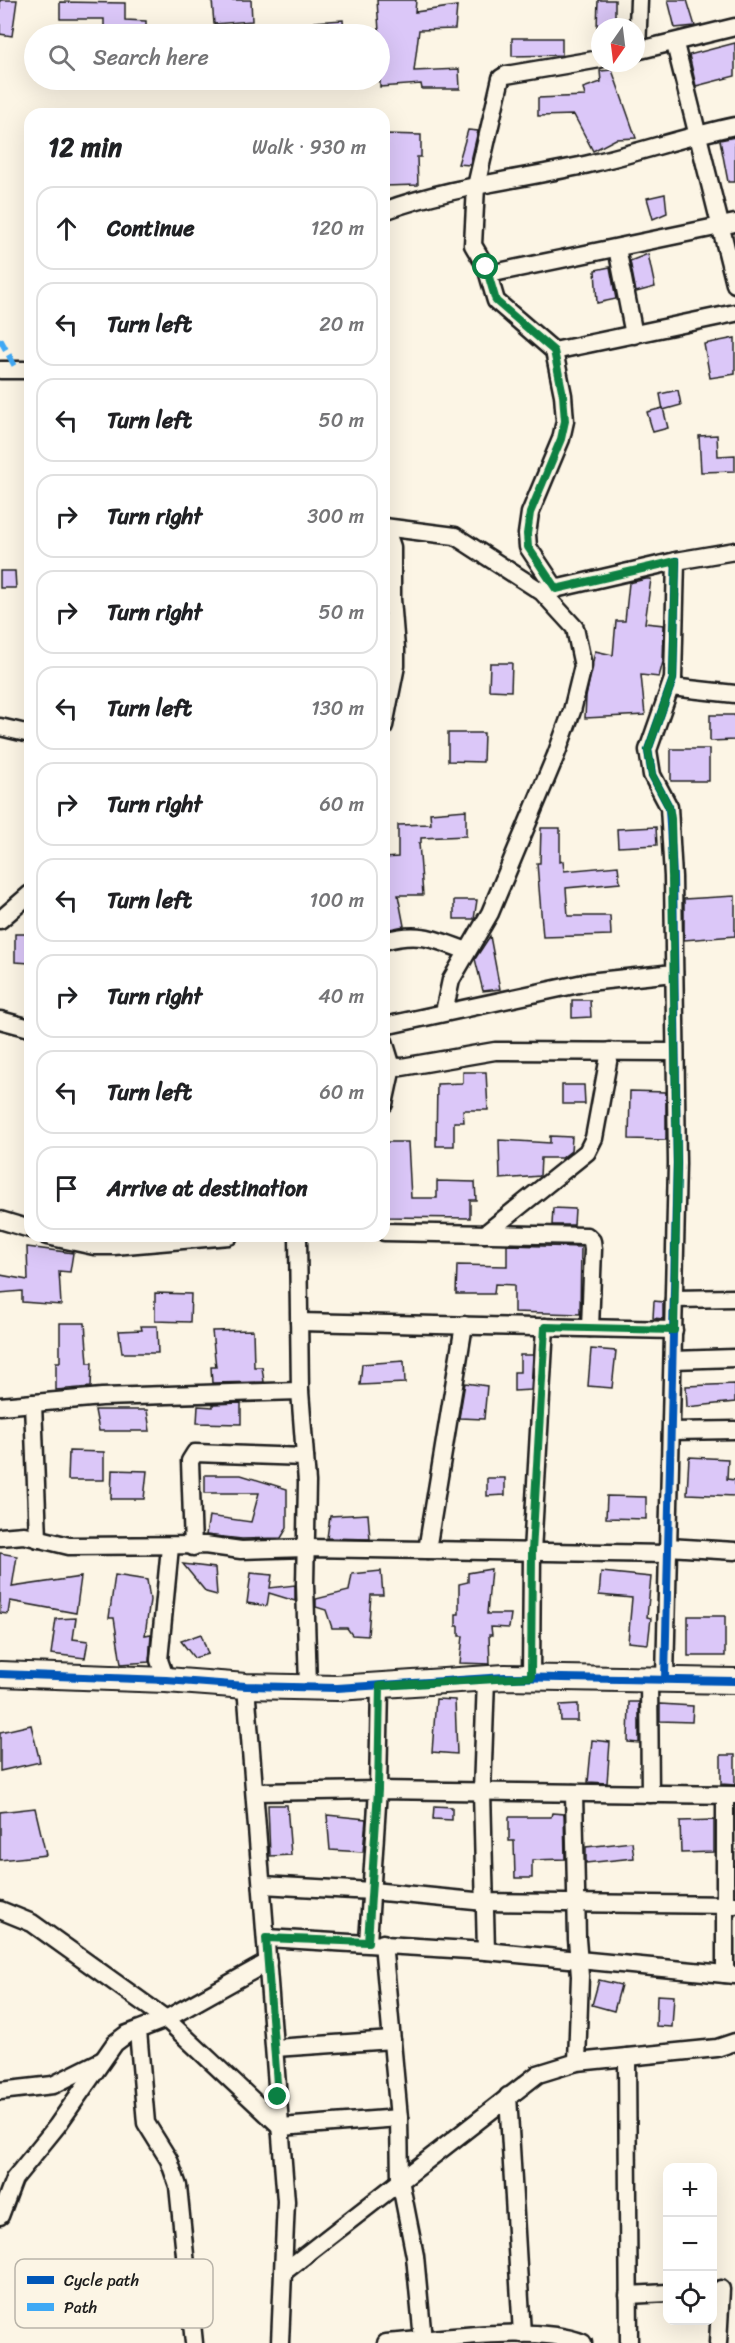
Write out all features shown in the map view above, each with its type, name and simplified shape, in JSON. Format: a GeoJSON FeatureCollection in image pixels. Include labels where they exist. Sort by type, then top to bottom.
{"type":"FeatureCollection","features":[{"type":"Feature","properties":{"kind":"street"},"geometry":{"type":"LineString","coordinates":[[638,18],[639,0]]}},
{"type":"Feature","properties":{"kind":"street"},"geometry":{"type":"LineString","coordinates":[[645,50],[675,44],[735,27]]}},
{"type":"Feature","properties":{"kind":"street"},"geometry":{"type":"LineString","coordinates":[[675,44],[697,134],[728,225],[735,284]]}},
{"type":"Feature","properties":{"kind":"street"},"geometry":{"type":"LineString","coordinates":[[444,1011],[451,980],[490,913],[556,755],[572,711],[583,666],[575,628],[549,590],[528,547],[530,513],[561,439],[565,421],[563,395],[554,351],[496,301],[489,274],[473,245],[476,186],[501,78],[506,75],[591,61]]}},
{"type":"Feature","properties":{"kind":"street"},"geometry":{"type":"LineString","coordinates":[[390,209],[476,186],[592,163],[735,126]]}},
{"type":"Feature","properties":{"kind":"street"},"geometry":{"type":"LineString","coordinates":[[489,274],[728,225]]}},
{"type":"Feature","properties":{"kind":"street"},"geometry":{"type":"LineString","coordinates":[[617,248],[634,335]]}},
{"type":"Feature","properties":{"kind":"street"},"geometry":{"type":"LineString","coordinates":[[554,351],[735,313]]}},
{"type":"Feature","properties":{"kind":"street"},"geometry":{"type":"LineString","coordinates":[[0,369],[24,370]]}},
{"type":"Feature","properties":{"kind":"street"},"geometry":{"type":"LineString","coordinates":[[390,528],[455,536],[549,590],[676,561],[735,551]]}},
{"type":"Feature","properties":{"kind":"street"},"geometry":{"type":"LineString","coordinates":[[390,541],[396,648],[390,695]]}},
{"type":"Feature","properties":{"kind":"street"},"geometry":{"type":"LineString","coordinates":[[650,1794],[668,1551],[677,1163],[671,819],[669,807],[652,775],[648,750],[671,687],[676,561]]}},
{"type":"Feature","properties":{"kind":"street"},"geometry":{"type":"LineString","coordinates":[[671,687],[735,694]]}},
{"type":"Feature","properties":{"kind":"street"},"geometry":{"type":"LineString","coordinates":[[0,727],[24,733]]}},
{"type":"Feature","properties":{"kind":"street"},"geometry":{"type":"LineString","coordinates":[[0,920],[24,899]]}},
{"type":"Feature","properties":{"kind":"street"},"geometry":{"type":"LineString","coordinates":[[390,939],[402,936],[427,936],[467,951]]}},
{"type":"Feature","properties":{"kind":"street"},"geometry":{"type":"LineString","coordinates":[[390,1024],[444,1011],[588,982],[674,973]]}},
{"type":"Feature","properties":{"kind":"street"},"geometry":{"type":"LineString","coordinates":[[0,1020],[24,1026]]}},
{"type":"Feature","properties":{"kind":"street"},"geometry":{"type":"LineString","coordinates":[[390,1066],[495,1051],[675,1052]]}},
{"type":"Feature","properties":{"kind":"street"},"geometry":{"type":"LineString","coordinates":[[485,1234],[587,1152],[594,1138],[610,1051]]}},
{"type":"Feature","properties":{"kind":"street"},"geometry":{"type":"LineString","coordinates":[[0,1220],[24,1227]]}},
{"type":"Feature","properties":{"kind":"street"},"geometry":{"type":"LineString","coordinates":[[390,1232],[588,1236],[592,1240],[593,1249],[590,1328]]}},
{"type":"Feature","properties":{"kind":"street"},"geometry":{"type":"LineString","coordinates":[[75,1242],[94,1246],[109,1242]]}},
{"type":"Feature","properties":{"kind":"street"},"geometry":{"type":"LineString","coordinates":[[298,1242],[300,1391],[308,1548],[305,1584],[308,1687]]}},
{"type":"Feature","properties":{"kind":"street"},"geometry":{"type":"LineString","coordinates":[[674,1299],[735,1298]]}},
{"type":"Feature","properties":{"kind":"street"},"geometry":{"type":"LineString","coordinates":[[299,1322],[674,1330]]}},
{"type":"Feature","properties":{"kind":"street"},"geometry":{"type":"LineString","coordinates":[[427,1550],[464,1325]]}},
{"type":"Feature","properties":{"kind":"street"},"geometry":{"type":"LineString","coordinates":[[531,1677],[532,1552],[545,1327]]}},
{"type":"Feature","properties":{"kind":"street"},"geometry":{"type":"LineString","coordinates":[[673,1360],[735,1358]]}},
{"type":"Feature","properties":{"kind":"street"},"geometry":{"type":"LineString","coordinates":[[0,1406],[102,1397],[300,1391]]}},
{"type":"Feature","properties":{"kind":"street"},"geometry":{"type":"LineString","coordinates":[[33,1403],[39,1539]]}},
{"type":"Feature","properties":{"kind":"street"},"geometry":{"type":"LineString","coordinates":[[671,1431],[735,1430]]}},
{"type":"Feature","properties":{"kind":"street"},"geometry":{"type":"LineString","coordinates":[[193,1547],[190,1461],[195,1454],[305,1456]]}},
{"type":"Feature","properties":{"kind":"street"},"geometry":{"type":"LineString","coordinates":[[0,1537],[24,1536],[69,1546],[193,1547],[205,1545],[241,1550],[308,1548],[532,1552],[735,1551]]}},
{"type":"Feature","properties":{"kind":"street"},"geometry":{"type":"LineString","coordinates":[[166,1680],[159,1660],[171,1547]]}},
{"type":"Feature","properties":{"kind":"street"},"geometry":{"type":"LineString","coordinates":[[0,1674],[308,1687],[380,1686],[531,1677],[735,1681]]}},
{"type":"Feature","properties":{"kind":"street"},"geometry":{"type":"LineString","coordinates":[[486,1679],[482,1791],[486,1951]]}},
{"type":"Feature","properties":{"kind":"street"},"geometry":{"type":"LineString","coordinates":[[246,1686],[286,2201],[285,2271],[280,2343]]}},
{"type":"Feature","properties":{"kind":"street"},"geometry":{"type":"LineString","coordinates":[[380,1686],[378,1790],[372,1891],[375,1943],[392,2040],[399,2118],[400,2180],[415,2256],[415,2342]]}},
{"type":"Feature","properties":{"kind":"street"},"geometry":{"type":"LineString","coordinates":[[255,1792],[378,1790],[730,1795],[730,1974],[580,1962],[486,1951],[266,1938]]}},
{"type":"Feature","properties":{"kind":"street"},"geometry":{"type":"LineString","coordinates":[[574,1793],[577,1939],[580,1962],[577,2062]]}},
{"type":"Feature","properties":{"kind":"street"},"geometry":{"type":"LineString","coordinates":[[262,1885],[372,1891],[484,1902],[729,1904]]}},
{"type":"Feature","properties":{"kind":"street"},"geometry":{"type":"LineString","coordinates":[[0,1910],[32,1923],[166,2019],[281,2127],[399,2118]]}},
{"type":"Feature","properties":{"kind":"street"},"geometry":{"type":"LineString","coordinates":[[0,2217],[14,2179],[57,2126],[115,2043],[127,2034],[166,2019],[268,1962]]}},
{"type":"Feature","properties":{"kind":"street"},"geometry":{"type":"LineString","coordinates":[[138,2031],[146,2123],[169,2160],[178,2186],[185,2259]]}},
{"type":"Feature","properties":{"kind":"street"},"geometry":{"type":"LineString","coordinates":[[275,2048],[392,2040]]}},
{"type":"Feature","properties":{"kind":"street"},"geometry":{"type":"LineString","coordinates":[[285,2271],[538,2074],[577,2062],[717,2048],[735,2042]]}},
{"type":"Feature","properties":{"kind":"street"},"geometry":{"type":"LineString","coordinates":[[627,2057],[629,2343]]}},
{"type":"Feature","properties":{"kind":"street"},"geometry":{"type":"LineString","coordinates":[[0,2091],[53,2085],[103,2060]]}},
{"type":"Feature","properties":{"kind":"street"},"geometry":{"type":"LineString","coordinates":[[507,2096],[522,2334]]}},
{"type":"Feature","properties":{"kind":"street"},"geometry":{"type":"LineString","coordinates":[[718,2343],[723,2289]]}},
{"type":"Feature","properties":{"kind":"street"},"geometry":{"type":"LineString","coordinates":[[628,2295],[663,2293]]}},
{"type":"Feature","properties":{"kind":"street"},"geometry":{"type":"LineString","coordinates":[[192,2328],[194,2343]]}},
{"type":"Feature","properties":{"kind":"street"},"geometry":{"type":"LineString","coordinates":[[386,2343],[522,2334],[550,2335],[583,2343]]}},
{"type":"Feature","properties":{"kind":"building"},"geometry":{"type":"Polygon","coordinates":[[[0,0],[17,0],[12,36],[0,34],[0,0]]]}},
{"type":"Feature","properties":{"kind":"building"},"geometry":{"type":"Polygon","coordinates":[[[212,0],[251,0],[252,21],[214,24],[212,0]]]}},
{"type":"Feature","properties":{"kind":"building"},"geometry":{"type":"Polygon","coordinates":[[[377,0],[416,0],[415,12],[457,6],[455,29],[419,30],[414,71],[459,69],[460,89],[422,89],[421,84],[390,86],[390,24],[379,24],[377,0]]]}},
{"type":"Feature","properties":{"kind":"building"},"geometry":{"type":"Polygon","coordinates":[[[598,0],[615,0],[615,18],[597,18],[598,0]]]}},
{"type":"Feature","properties":{"kind":"building"},"geometry":{"type":"Polygon","coordinates":[[[668,0],[687,0],[695,26],[675,28],[668,0]]]}},
{"type":"Feature","properties":{"kind":"building"},"geometry":{"type":"Polygon","coordinates":[[[60,2],[125,3],[125,20],[146,21],[146,24],[104,24],[104,19],[60,19],[60,2]]]}},
{"type":"Feature","properties":{"kind":"building"},"geometry":{"type":"Polygon","coordinates":[[[343,20],[343,24],[314,24],[314,22],[343,20]]]}},
{"type":"Feature","properties":{"kind":"building"},"geometry":{"type":"Polygon","coordinates":[[[512,38],[562,38],[562,55],[512,56],[512,38]]]}},
{"type":"Feature","properties":{"kind":"building"},"geometry":{"type":"Polygon","coordinates":[[[735,43],[735,76],[696,86],[689,55],[735,43]]]}},
{"type":"Feature","properties":{"kind":"building"},"geometry":{"type":"Polygon","coordinates":[[[600,72],[613,72],[636,138],[616,139],[593,151],[574,115],[538,116],[538,98],[585,96],[583,88],[601,82],[600,72]]]}},
{"type":"Feature","properties":{"kind":"building"},"geometry":{"type":"Polygon","coordinates":[[[468,130],[478,131],[470,165],[458,164],[468,130]]]}},
{"type":"Feature","properties":{"kind":"building"},"geometry":{"type":"Polygon","coordinates":[[[390,134],[421,135],[421,157],[417,157],[418,185],[390,186],[390,134]]]}},
{"type":"Feature","properties":{"kind":"building"},"geometry":{"type":"Polygon","coordinates":[[[735,137],[735,182],[728,182],[720,140],[735,137]]]}},
{"type":"Feature","properties":{"kind":"building"},"geometry":{"type":"Polygon","coordinates":[[[665,194],[667,213],[653,219],[647,198],[665,194]]]}},
{"type":"Feature","properties":{"kind":"building"},"geometry":{"type":"Polygon","coordinates":[[[648,254],[655,287],[636,292],[630,261],[648,254]]]}},
{"type":"Feature","properties":{"kind":"building"},"geometry":{"type":"Polygon","coordinates":[[[610,267],[616,299],[597,303],[595,270],[610,267]]]}},
{"type":"Feature","properties":{"kind":"building"},"geometry":{"type":"Polygon","coordinates":[[[735,338],[735,374],[710,378],[704,344],[735,338]]]}},
{"type":"Feature","properties":{"kind":"building"},"geometry":{"type":"Polygon","coordinates":[[[678,390],[681,405],[663,410],[660,394],[678,390]]]}},
{"type":"Feature","properties":{"kind":"building"},"geometry":{"type":"Polygon","coordinates":[[[663,408],[668,428],[653,432],[647,412],[663,408]]]}},
{"type":"Feature","properties":{"kind":"building"},"geometry":{"type":"Polygon","coordinates":[[[717,435],[718,456],[735,455],[735,471],[701,472],[699,436],[717,435]]]}},
{"type":"Feature","properties":{"kind":"building"},"geometry":{"type":"Polygon","coordinates":[[[0,571],[15,571],[16,588],[0,588],[0,571]]]}},
{"type":"Feature","properties":{"kind":"building"},"geometry":{"type":"Polygon","coordinates":[[[651,579],[645,623],[664,625],[663,662],[659,677],[641,675],[645,715],[585,718],[586,697],[595,651],[613,655],[616,621],[625,621],[629,583],[651,579]]]}},
{"type":"Feature","properties":{"kind":"building"},"geometry":{"type":"Polygon","coordinates":[[[490,663],[512,663],[511,691],[489,690],[490,663]]]}},
{"type":"Feature","properties":{"kind":"building"},"geometry":{"type":"Polygon","coordinates":[[[710,715],[735,715],[735,740],[710,741],[710,715]]]}},
{"type":"Feature","properties":{"kind":"building"},"geometry":{"type":"Polygon","coordinates":[[[448,733],[484,733],[483,762],[448,761],[448,733]]]}},
{"type":"Feature","properties":{"kind":"building"},"geometry":{"type":"Polygon","coordinates":[[[671,749],[709,749],[709,781],[671,781],[671,749]]]}},
{"type":"Feature","properties":{"kind":"building"},"geometry":{"type":"Polygon","coordinates":[[[466,810],[466,836],[421,838],[421,843],[419,843],[423,895],[398,895],[404,926],[390,929],[390,858],[398,857],[398,825],[431,824],[430,813],[466,810]]]}},
{"type":"Feature","properties":{"kind":"building"},"geometry":{"type":"Polygon","coordinates":[[[656,827],[657,845],[618,847],[617,829],[656,827]]]}},
{"type":"Feature","properties":{"kind":"building"},"geometry":{"type":"Polygon","coordinates":[[[541,828],[560,828],[560,862],[563,861],[564,871],[618,866],[620,883],[566,888],[568,916],[610,916],[611,935],[543,937],[537,863],[540,863],[541,828]]]}},
{"type":"Feature","properties":{"kind":"building"},"geometry":{"type":"Polygon","coordinates":[[[735,896],[735,936],[684,940],[684,899],[735,896]]]}},
{"type":"Feature","properties":{"kind":"building"},"geometry":{"type":"Polygon","coordinates":[[[454,900],[477,900],[474,919],[454,919],[454,900]]]}},
{"type":"Feature","properties":{"kind":"building"},"geometry":{"type":"Polygon","coordinates":[[[15,934],[24,934],[24,963],[15,962],[15,934]]]}},
{"type":"Feature","properties":{"kind":"building"},"geometry":{"type":"Polygon","coordinates":[[[490,936],[500,989],[483,991],[475,959],[490,936]]]}},
{"type":"Feature","properties":{"kind":"building"},"geometry":{"type":"Polygon","coordinates":[[[572,1000],[590,1000],[591,1017],[572,1018],[572,1000]]]}},
{"type":"Feature","properties":{"kind":"building"},"geometry":{"type":"Polygon","coordinates":[[[463,1072],[486,1072],[488,1110],[463,1110],[464,1122],[454,1122],[454,1146],[436,1146],[437,1084],[463,1083],[463,1072]]]}},
{"type":"Feature","properties":{"kind":"building"},"geometry":{"type":"Polygon","coordinates":[[[562,1085],[584,1085],[585,1104],[562,1104],[562,1085]]]}},
{"type":"Feature","properties":{"kind":"building"},"geometry":{"type":"Polygon","coordinates":[[[630,1091],[666,1092],[666,1140],[629,1139],[630,1091]]]}},
{"type":"Feature","properties":{"kind":"building"},"geometry":{"type":"Polygon","coordinates":[[[550,1136],[572,1137],[571,1151],[562,1158],[541,1158],[540,1176],[500,1179],[499,1140],[550,1143],[550,1136]]]}},
{"type":"Feature","properties":{"kind":"building"},"geometry":{"type":"Polygon","coordinates":[[[390,1142],[408,1142],[411,1198],[437,1198],[437,1181],[475,1182],[476,1200],[470,1200],[470,1218],[390,1217],[390,1142]]]}},
{"type":"Feature","properties":{"kind":"building"},"geometry":{"type":"Polygon","coordinates":[[[553,1208],[575,1209],[574,1225],[552,1225],[553,1208]]]}},
{"type":"Feature","properties":{"kind":"building"},"geometry":{"type":"Polygon","coordinates":[[[507,1245],[581,1247],[580,1314],[514,1312],[514,1285],[495,1284],[494,1294],[456,1294],[457,1265],[507,1266],[507,1245]]]}},
{"type":"Feature","properties":{"kind":"building"},"geometry":{"type":"Polygon","coordinates":[[[27,1247],[73,1253],[70,1272],[59,1271],[61,1305],[22,1302],[22,1291],[0,1293],[0,1275],[28,1280],[27,1247]]]}},
{"type":"Feature","properties":{"kind":"building"},"geometry":{"type":"Polygon","coordinates":[[[155,1293],[191,1294],[190,1322],[155,1321],[155,1293]]]}},
{"type":"Feature","properties":{"kind":"building"},"geometry":{"type":"Polygon","coordinates":[[[654,1301],[663,1302],[663,1319],[653,1318],[654,1301]]]}},
{"type":"Feature","properties":{"kind":"building"},"geometry":{"type":"Polygon","coordinates":[[[60,1323],[85,1323],[88,1363],[92,1363],[91,1387],[56,1390],[56,1362],[60,1362],[60,1323]]]}},
{"type":"Feature","properties":{"kind":"building"},"geometry":{"type":"Polygon","coordinates":[[[141,1326],[157,1326],[158,1353],[122,1353],[119,1331],[142,1330],[141,1326]]]}},
{"type":"Feature","properties":{"kind":"building"},"geometry":{"type":"Polygon","coordinates":[[[253,1330],[254,1367],[262,1367],[264,1382],[212,1383],[211,1367],[216,1367],[212,1331],[253,1330]]]}},
{"type":"Feature","properties":{"kind":"building"},"geometry":{"type":"Polygon","coordinates":[[[591,1349],[616,1351],[612,1388],[588,1386],[591,1349]]]}},
{"type":"Feature","properties":{"kind":"building"},"geometry":{"type":"Polygon","coordinates":[[[520,1355],[533,1355],[531,1390],[514,1391],[514,1372],[520,1372],[520,1355]]]}},
{"type":"Feature","properties":{"kind":"building"},"geometry":{"type":"Polygon","coordinates":[[[404,1361],[405,1383],[360,1385],[362,1364],[404,1361]]]}},
{"type":"Feature","properties":{"kind":"building"},"geometry":{"type":"Polygon","coordinates":[[[465,1383],[487,1386],[484,1419],[459,1418],[465,1383]]]}},
{"type":"Feature","properties":{"kind":"building"},"geometry":{"type":"Polygon","coordinates":[[[735,1384],[735,1402],[687,1407],[686,1386],[735,1384]]]}},
{"type":"Feature","properties":{"kind":"building"},"geometry":{"type":"Polygon","coordinates":[[[241,1403],[241,1424],[197,1423],[198,1406],[213,1407],[213,1404],[241,1403]]]}},
{"type":"Feature","properties":{"kind":"building"},"geometry":{"type":"Polygon","coordinates":[[[95,1410],[147,1410],[150,1431],[99,1431],[95,1410]]]}},
{"type":"Feature","properties":{"kind":"building"},"geometry":{"type":"Polygon","coordinates":[[[69,1451],[104,1452],[104,1480],[68,1480],[69,1451]]]}},
{"type":"Feature","properties":{"kind":"building"},"geometry":{"type":"Polygon","coordinates":[[[689,1457],[728,1459],[727,1479],[735,1480],[735,1496],[687,1494],[689,1457]]]}},
{"type":"Feature","properties":{"kind":"building"},"geometry":{"type":"Polygon","coordinates":[[[112,1470],[147,1471],[144,1499],[111,1499],[112,1470]]]}},
{"type":"Feature","properties":{"kind":"building"},"geometry":{"type":"Polygon","coordinates":[[[205,1475],[241,1475],[287,1489],[287,1528],[281,1538],[242,1539],[206,1535],[209,1516],[251,1522],[259,1493],[205,1493],[205,1475]]]}},
{"type":"Feature","properties":{"kind":"building"},"geometry":{"type":"Polygon","coordinates":[[[487,1478],[505,1478],[505,1495],[487,1496],[487,1478]]]}},
{"type":"Feature","properties":{"kind":"building"},"geometry":{"type":"Polygon","coordinates":[[[607,1496],[646,1497],[646,1519],[606,1518],[607,1496]]]}},
{"type":"Feature","properties":{"kind":"building"},"geometry":{"type":"Polygon","coordinates":[[[368,1514],[370,1539],[327,1538],[330,1516],[368,1514]]]}},
{"type":"Feature","properties":{"kind":"building"},"geometry":{"type":"Polygon","coordinates":[[[0,1553],[17,1556],[12,1587],[81,1577],[76,1613],[10,1601],[8,1614],[0,1613],[0,1553]]]}},
{"type":"Feature","properties":{"kind":"building"},"geometry":{"type":"Polygon","coordinates":[[[183,1564],[215,1568],[217,1595],[206,1592],[183,1564]]]}},
{"type":"Feature","properties":{"kind":"building"},"geometry":{"type":"Polygon","coordinates":[[[491,1569],[487,1614],[511,1614],[509,1628],[491,1627],[490,1664],[460,1663],[463,1636],[459,1636],[459,1626],[456,1626],[456,1614],[459,1614],[459,1584],[468,1582],[468,1573],[491,1569]]]}},
{"type":"Feature","properties":{"kind":"building"},"geometry":{"type":"Polygon","coordinates":[[[381,1571],[383,1595],[371,1595],[368,1636],[352,1635],[347,1628],[332,1628],[326,1610],[316,1607],[316,1599],[349,1591],[352,1574],[381,1571]]]}},
{"type":"Feature","properties":{"kind":"building"},"geometry":{"type":"Polygon","coordinates":[[[601,1572],[651,1577],[647,1617],[651,1618],[648,1644],[628,1642],[632,1598],[599,1595],[601,1572]]]}},
{"type":"Feature","properties":{"kind":"building"},"geometry":{"type":"Polygon","coordinates":[[[251,1573],[272,1575],[270,1588],[295,1585],[295,1601],[269,1593],[267,1606],[247,1603],[251,1573]]]}},
{"type":"Feature","properties":{"kind":"building"},"geometry":{"type":"Polygon","coordinates":[[[115,1575],[147,1580],[150,1600],[145,1635],[151,1634],[149,1662],[121,1664],[114,1618],[109,1618],[115,1575]]]}},
{"type":"Feature","properties":{"kind":"building"},"geometry":{"type":"Polygon","coordinates":[[[688,1616],[725,1616],[725,1656],[688,1656],[688,1616]]]}},
{"type":"Feature","properties":{"kind":"building"},"geometry":{"type":"Polygon","coordinates":[[[76,1618],[73,1639],[88,1641],[85,1658],[51,1654],[56,1619],[76,1618]]]}},
{"type":"Feature","properties":{"kind":"building"},"geometry":{"type":"Polygon","coordinates":[[[201,1634],[208,1654],[194,1658],[181,1641],[201,1634]]]}},
{"type":"Feature","properties":{"kind":"building"},"geometry":{"type":"Polygon","coordinates":[[[436,1699],[455,1700],[457,1754],[432,1752],[436,1699]]]}},
{"type":"Feature","properties":{"kind":"building"},"geometry":{"type":"Polygon","coordinates":[[[629,1702],[639,1702],[639,1743],[628,1742],[629,1702]]]}},
{"type":"Feature","properties":{"kind":"building"},"geometry":{"type":"Polygon","coordinates":[[[578,1704],[578,1721],[561,1721],[560,1705],[578,1704]]]}},
{"type":"Feature","properties":{"kind":"building"},"geometry":{"type":"Polygon","coordinates":[[[660,1704],[693,1706],[692,1722],[660,1721],[660,1704]]]}},
{"type":"Feature","properties":{"kind":"building"},"geometry":{"type":"Polygon","coordinates":[[[31,1725],[40,1762],[0,1771],[0,1732],[31,1725]]]}},
{"type":"Feature","properties":{"kind":"building"},"geometry":{"type":"Polygon","coordinates":[[[592,1740],[610,1742],[607,1783],[588,1782],[592,1740]]]}},
{"type":"Feature","properties":{"kind":"building"},"geometry":{"type":"Polygon","coordinates":[[[721,1755],[735,1755],[735,1785],[721,1784],[721,1755]]]}},
{"type":"Feature","properties":{"kind":"building"},"geometry":{"type":"Polygon","coordinates":[[[268,1805],[287,1805],[291,1855],[270,1856],[268,1805]]]}},
{"type":"Feature","properties":{"kind":"building"},"geometry":{"type":"Polygon","coordinates":[[[434,1806],[452,1807],[452,1820],[433,1819],[434,1806]]]}},
{"type":"Feature","properties":{"kind":"building"},"geometry":{"type":"Polygon","coordinates":[[[35,1808],[46,1855],[0,1860],[0,1812],[35,1808]]]}},
{"type":"Feature","properties":{"kind":"building"},"geometry":{"type":"Polygon","coordinates":[[[552,1813],[564,1814],[565,1859],[532,1860],[532,1878],[515,1878],[514,1841],[509,1841],[509,1817],[551,1817],[552,1813]]]}},
{"type":"Feature","properties":{"kind":"building"},"geometry":{"type":"Polygon","coordinates":[[[327,1815],[366,1819],[363,1852],[330,1850],[327,1815]]]}},
{"type":"Feature","properties":{"kind":"building"},"geometry":{"type":"Polygon","coordinates":[[[714,1820],[714,1852],[681,1853],[680,1821],[714,1820]]]}},
{"type":"Feature","properties":{"kind":"building"},"geometry":{"type":"Polygon","coordinates":[[[632,1842],[634,1858],[586,1863],[586,1847],[632,1842]]]}},
{"type":"Feature","properties":{"kind":"building"},"geometry":{"type":"Polygon","coordinates":[[[599,1980],[621,1985],[614,2011],[592,2005],[599,1980]]]}},
{"type":"Feature","properties":{"kind":"building"},"geometry":{"type":"Polygon","coordinates":[[[657,1995],[674,1996],[672,2027],[656,2026],[657,1995]]]}},
{"type":"Feature","properties":{"kind":"marked path"},"geometry":{"type":"LineString","coordinates":[[0,339],[17,370]]}},
{"type":"Feature","properties":{"kind":"cycle path"},"geometry":{"type":"LineString","coordinates":[[665,1679],[677,1163],[673,877],[669,807],[652,775],[648,750],[673,679],[676,561]]}},
{"type":"Feature","properties":{"kind":"cycle path"},"geometry":{"type":"LineString","coordinates":[[0,1674],[337,1688],[505,1677],[735,1681]]}},
{"type":"Feature","properties":{"kind":"route"},"geometry":{"type":"LineString","coordinates":[[278,2097],[266,1938],[289,1937],[368,1942],[378,1790],[380,1686],[531,1677],[532,1552],[545,1327],[674,1330],[677,1163],[671,819],[669,807],[652,775],[648,750],[673,679],[676,561],[556,589],[528,547],[530,513],[561,439],[565,421],[563,395],[554,351],[496,301],[486,267]]}}]}
